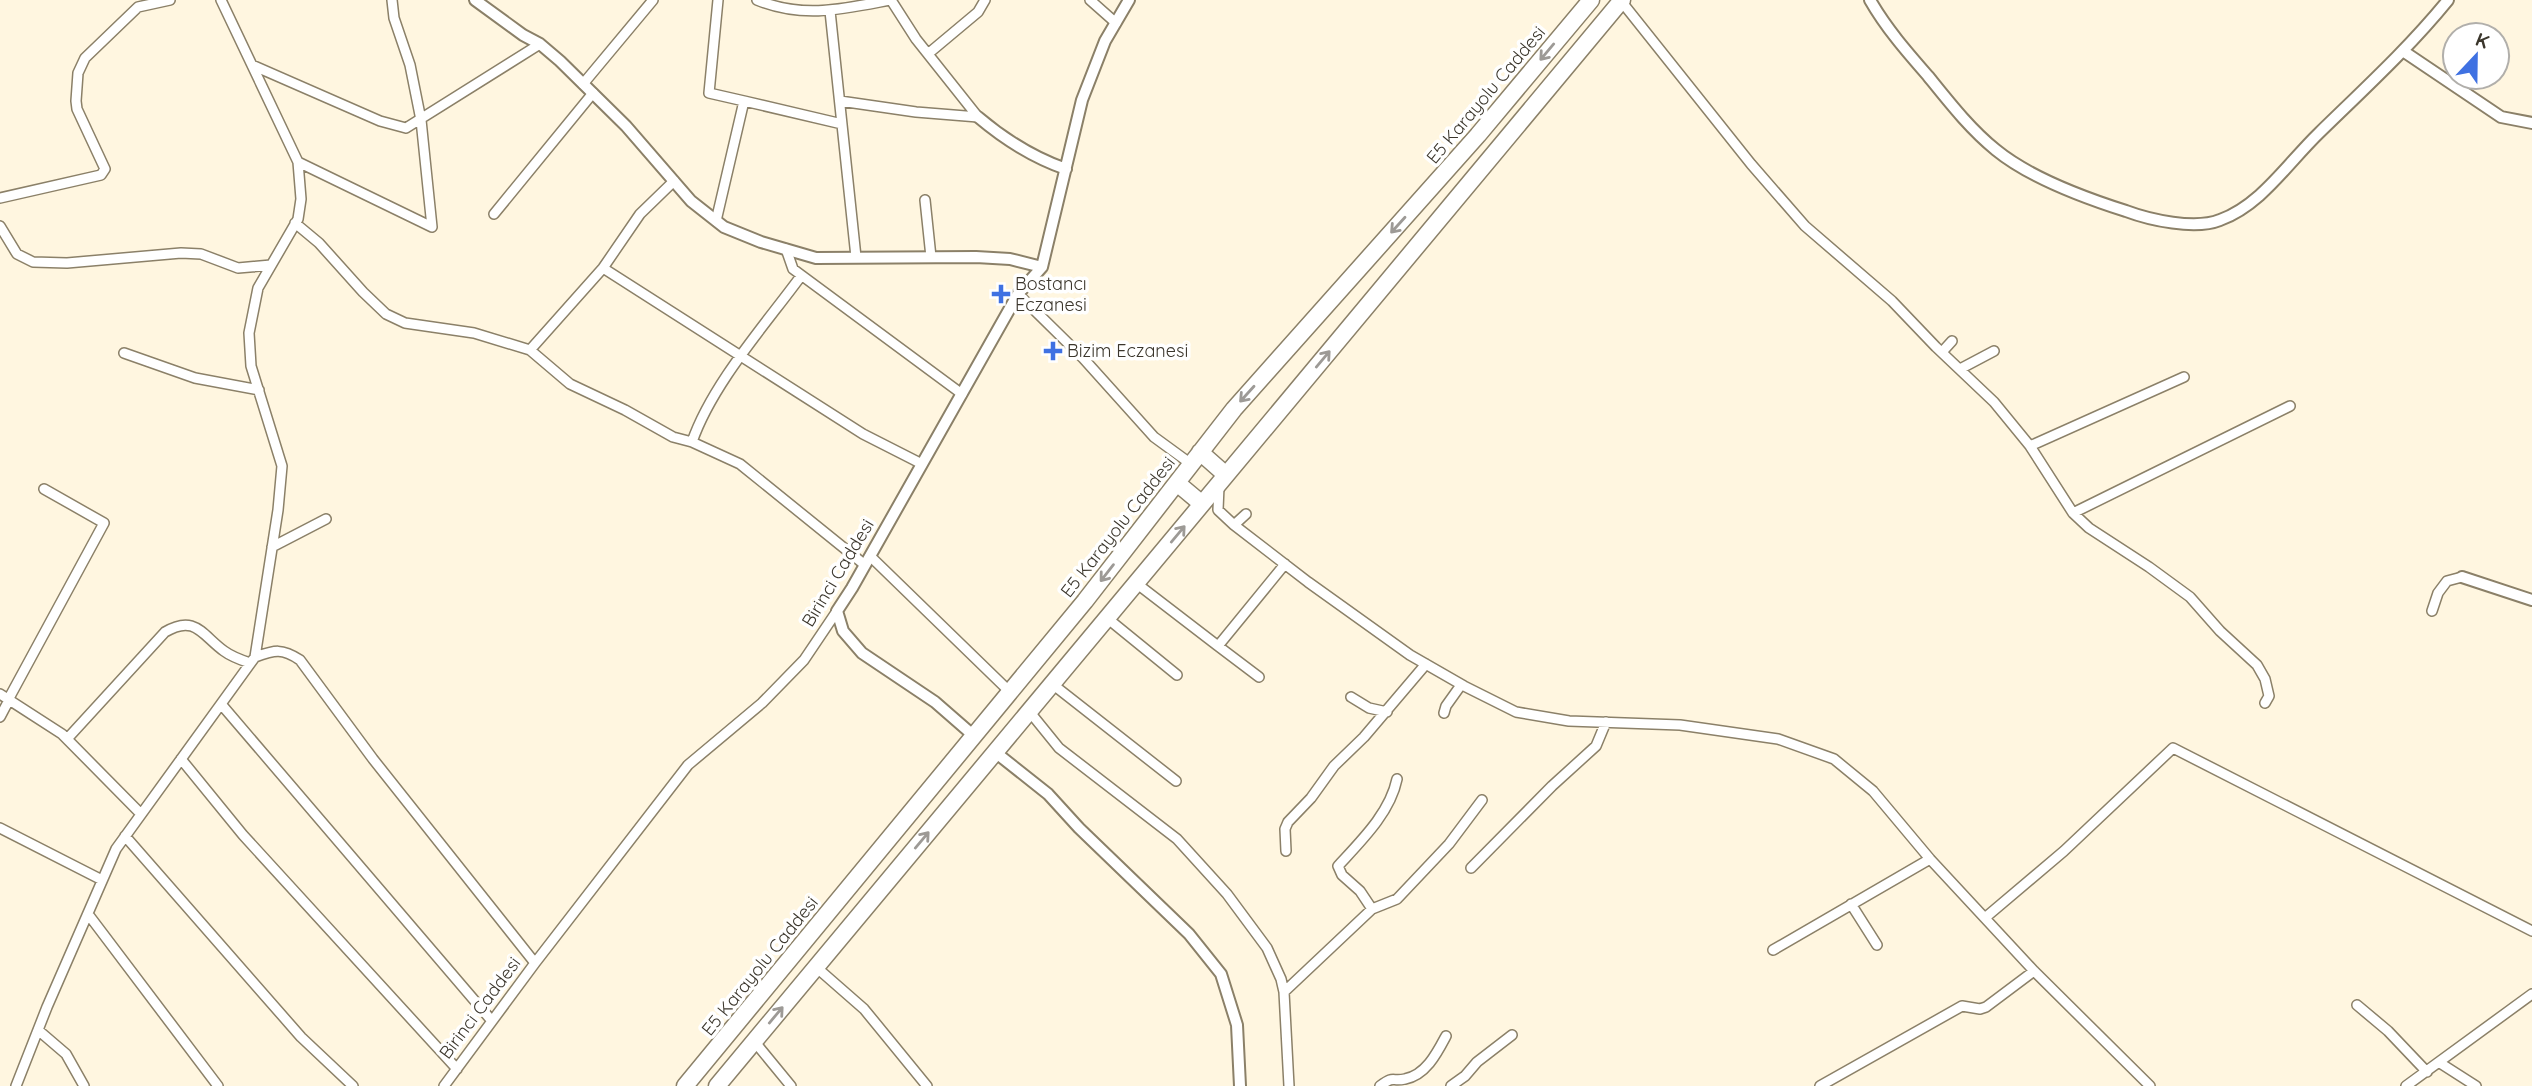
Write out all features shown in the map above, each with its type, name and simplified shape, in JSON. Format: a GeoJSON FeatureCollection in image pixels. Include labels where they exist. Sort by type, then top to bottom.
{"type":"FeatureCollection","features":[{"type":"Feature","properties":{"kind":"highway","name":"E5 Karayolu Caddesi"},"geometry":{"type":"LineString","coordinates":[[685,1086],[1086,601],[1234,409],[1478,135],[1591,0]]}},
{"type":"Feature","properties":{"kind":"highway"},"geometry":{"type":"LineString","coordinates":[[717,1086],[1622,1]]}},
{"type":"Feature","properties":{"kind":"highway"},"geometry":{"type":"LineString","coordinates":[[1196,458],[1222,480]]}},
{"type":"Feature","properties":{"kind":"highway"},"geometry":{"type":"LineString","coordinates":[[1177,483],[1202,504]]}},
{"type":"Feature","properties":{"kind":"street"},"geometry":{"type":"LineString","coordinates":[[0,198],[101,175],[105,169],[77,109],[78,73],[85,58],[138,7],[170,0]]}},
{"type":"Feature","properties":{"kind":"street"},"geometry":{"type":"LineString","coordinates":[[16,1086],[116,849],[253,660],[282,466],[251,366],[249,333],[258,288],[295,223],[301,199],[298,162],[221,0]]}},
{"type":"Feature","properties":{"kind":"street"},"geometry":{"type":"LineString","coordinates":[[298,162],[432,227],[421,120],[410,65],[394,18],[392,0]]}},
{"type":"Feature","properties":{"kind":"street"},"geometry":{"type":"LineString","coordinates":[[475,0],[540,44],[626,126],[691,201],[723,227],[816,258],[1010,259],[1042,267]]}},
{"type":"Feature","properties":{"kind":"street"},"geometry":{"type":"LineString","coordinates":[[583,84],[653,0]]}},
{"type":"Feature","properties":{"kind":"street"},"geometry":{"type":"LineString","coordinates":[[718,0],[709,93],[842,124]]}},
{"type":"Feature","properties":{"kind":"street"},"geometry":{"type":"LineString","coordinates":[[757,0],[778,9],[830,11],[891,0],[916,39],[978,117],[996,133],[1023,149],[1066,169]]}},
{"type":"Feature","properties":{"kind":"street"},"geometry":{"type":"LineString","coordinates":[[929,53],[978,12],[985,0]]}},
{"type":"Feature","properties":{"kind":"street"},"geometry":{"type":"LineString","coordinates":[[1090,0],[1116,23]]}},
{"type":"Feature","properties":{"kind":"street","name":"Birinci Caddesi"},"geometry":{"type":"LineString","coordinates":[[444,1086],[688,765],[762,703],[804,660],[837,611],[1018,294],[1042,267],[1082,100],[1105,41],[1129,0]]}},
{"type":"Feature","properties":{"kind":"street"},"geometry":{"type":"LineString","coordinates":[[1870,0],[1882,20],[1964,121],[1998,152],[2041,177],[2085,197],[2150,219],[2192,223],[2217,222],[2240,211],[2260,195],[2403,51],[2448,0]]}},
{"type":"Feature","properties":{"kind":"street"},"geometry":{"type":"LineString","coordinates":[[1622,1],[1781,200],[1805,226],[1892,301],[1994,402],[2030,446],[2073,513],[2089,528],[2150,567],[2190,597],[2220,631],[2257,665],[2265,679],[2269,696],[2265,703]]}},
{"type":"Feature","properties":{"kind":"street"},"geometry":{"type":"LineString","coordinates":[[830,11],[856,257]]}},
{"type":"Feature","properties":{"kind":"street"},"geometry":{"type":"LineString","coordinates":[[252,65],[380,121],[407,128],[540,44]]}},
{"type":"Feature","properties":{"kind":"street"},"geometry":{"type":"LineString","coordinates":[[2403,51],[2501,117],[2532,123]]}},
{"type":"Feature","properties":{"kind":"street"},"geometry":{"type":"LineString","coordinates":[[494,214],[593,93]]}},
{"type":"Feature","properties":{"kind":"street"},"geometry":{"type":"LineString","coordinates":[[839,101],[916,112],[978,117]]}},
{"type":"Feature","properties":{"kind":"street"},"geometry":{"type":"LineString","coordinates":[[716,221],[744,102]]}},
{"type":"Feature","properties":{"kind":"street"},"geometry":{"type":"LineString","coordinates":[[530,350],[603,268],[640,214],[674,181]]}},
{"type":"Feature","properties":{"kind":"street"},"geometry":{"type":"LineString","coordinates":[[925,201],[931,257]]}},
{"type":"Feature","properties":{"kind":"street"},"geometry":{"type":"LineString","coordinates":[[295,223],[319,243],[386,314],[405,323],[474,333],[530,350],[570,384],[673,437],[740,464],[867,561],[1010,692]]}},
{"type":"Feature","properties":{"kind":"street"},"geometry":{"type":"LineString","coordinates":[[0,226],[17,254],[33,262],[67,263],[181,253],[201,254],[239,268],[271,265]]}},
{"type":"Feature","properties":{"kind":"street"},"geometry":{"type":"LineString","coordinates":[[786,249],[793,270],[962,394]]}},
{"type":"Feature","properties":{"kind":"street"},"geometry":{"type":"LineString","coordinates":[[603,268],[863,434],[922,464]]}},
{"type":"Feature","properties":{"kind":"street"},"geometry":{"type":"LineString","coordinates":[[691,442],[700,419],[741,357],[801,276]]}},
{"type":"Feature","properties":{"kind":"street"},"geometry":{"type":"LineString","coordinates":[[1018,294],[1083,358],[1154,437],[1196,458]]}},
{"type":"Feature","properties":{"kind":"street"},"geometry":{"type":"LineString","coordinates":[[1942,352],[1952,341]]}},
{"type":"Feature","properties":{"kind":"street"},"geometry":{"type":"LineString","coordinates":[[1960,369],[1994,351]]}},
{"type":"Feature","properties":{"kind":"street"},"geometry":{"type":"LineString","coordinates":[[124,353],[195,378],[259,390]]}},
{"type":"Feature","properties":{"kind":"street"},"geometry":{"type":"LineString","coordinates":[[2030,446],[2184,377]]}},
{"type":"Feature","properties":{"kind":"street"},"geometry":{"type":"LineString","coordinates":[[2073,513],[2290,406]]}},
{"type":"Feature","properties":{"kind":"street"},"geometry":{"type":"LineString","coordinates":[[1222,480],[1218,510],[1234,526],[1426,664],[1516,712],[1569,721],[1680,725],[1778,739],[1834,759],[1873,791],[1930,859],[2034,971],[2150,1086]]}},
{"type":"Feature","properties":{"kind":"street"},"geometry":{"type":"LineString","coordinates":[[0,718],[5,698],[104,523],[44,489]]}},
{"type":"Feature","properties":{"kind":"street"},"geometry":{"type":"LineString","coordinates":[[1234,526],[1246,514]]}},
{"type":"Feature","properties":{"kind":"street"},"geometry":{"type":"LineString","coordinates":[[272,547],[326,519]]}},
{"type":"Feature","properties":{"kind":"street"},"geometry":{"type":"LineString","coordinates":[[1218,646],[1285,564]]}},
{"type":"Feature","properties":{"kind":"street"},"geometry":{"type":"LineString","coordinates":[[2432,611],[2438,593],[2447,581],[2462,577],[2532,600]]}},
{"type":"Feature","properties":{"kind":"street"},"geometry":{"type":"LineString","coordinates":[[1136,583],[1259,677]]}},
{"type":"Feature","properties":{"kind":"street"},"geometry":{"type":"LineString","coordinates":[[837,611],[843,631],[862,653],[935,702],[974,736]]}},
{"type":"Feature","properties":{"kind":"street"},"geometry":{"type":"LineString","coordinates":[[1107,618],[1177,675]]}},
{"type":"Feature","properties":{"kind":"street"},"geometry":{"type":"LineString","coordinates":[[67,739],[157,640],[176,626],[191,625],[198,628],[223,650],[253,660],[272,651],[287,651],[300,660],[373,759],[535,963]]}},
{"type":"Feature","properties":{"kind":"street"},"geometry":{"type":"LineString","coordinates":[[1286,851],[1285,830],[1288,822],[1311,798],[1334,766],[1387,712],[1426,664]]}},
{"type":"Feature","properties":{"kind":"street"},"geometry":{"type":"LineString","coordinates":[[1051,683],[1176,781]]}},
{"type":"Feature","properties":{"kind":"street"},"geometry":{"type":"LineString","coordinates":[[1444,713],[1461,685]]}},
{"type":"Feature","properties":{"kind":"street"},"geometry":{"type":"LineString","coordinates":[[1351,696],[1368,708],[1387,712]]}},
{"type":"Feature","properties":{"kind":"street"},"geometry":{"type":"LineString","coordinates":[[5,698],[67,739],[141,814]]}},
{"type":"Feature","properties":{"kind":"street"},"geometry":{"type":"LineString","coordinates":[[221,704],[492,1021]]}},
{"type":"Feature","properties":{"kind":"street"},"geometry":{"type":"LineString","coordinates":[[1029,711],[1059,748],[1177,839],[1227,894],[1267,948],[1284,992],[1289,1086]]}},
{"type":"Feature","properties":{"kind":"street"},"geometry":{"type":"LineString","coordinates":[[1471,868],[1552,786],[1596,746],[1606,722]]}},
{"type":"Feature","properties":{"kind":"street"},"geometry":{"type":"LineString","coordinates":[[1986,917],[2064,851],[2174,748],[2532,931]]}},
{"type":"Feature","properties":{"kind":"street"},"geometry":{"type":"LineString","coordinates":[[995,752],[1048,794],[1079,828],[1189,934],[1221,974],[1237,1025],[1240,1086]]}},
{"type":"Feature","properties":{"kind":"street"},"geometry":{"type":"LineString","coordinates":[[181,759],[243,835],[457,1069]]}},
{"type":"Feature","properties":{"kind":"street"},"geometry":{"type":"LineString","coordinates":[[1372,909],[1360,891],[1342,875],[1338,866],[1386,807],[1394,795],[1397,779]]}},
{"type":"Feature","properties":{"kind":"street"},"geometry":{"type":"LineString","coordinates":[[1284,992],[1372,909],[1397,899],[1449,845],[1482,800]]}},
{"type":"Feature","properties":{"kind":"street"},"geometry":{"type":"LineString","coordinates":[[0,828],[102,880]]}},
{"type":"Feature","properties":{"kind":"street"},"geometry":{"type":"LineString","coordinates":[[125,836],[302,1037],[353,1086]]}},
{"type":"Feature","properties":{"kind":"street"},"geometry":{"type":"LineString","coordinates":[[1773,950],[1930,859]]}},
{"type":"Feature","properties":{"kind":"street"},"geometry":{"type":"LineString","coordinates":[[1851,904],[1877,945]]}},
{"type":"Feature","properties":{"kind":"street"},"geometry":{"type":"LineString","coordinates":[[88,914],[218,1086]]}},
{"type":"Feature","properties":{"kind":"street"},"geometry":{"type":"LineString","coordinates":[[816,967],[863,1009],[927,1086]]}},
{"type":"Feature","properties":{"kind":"street"},"geometry":{"type":"LineString","coordinates":[[1820,1086],[1962,1006],[1980,1009],[1986,1007],[2034,971]]}},
{"type":"Feature","properties":{"kind":"street"},"geometry":{"type":"LineString","coordinates":[[2406,1086],[2532,994]]}},
{"type":"Feature","properties":{"kind":"street"},"geometry":{"type":"LineString","coordinates":[[2357,1005],[2388,1031],[2427,1072]]}},
{"type":"Feature","properties":{"kind":"street"},"geometry":{"type":"LineString","coordinates":[[38,1030],[66,1054],[84,1086]]}},
{"type":"Feature","properties":{"kind":"street"},"geometry":{"type":"LineString","coordinates":[[1451,1086],[1512,1035]]}},
{"type":"Feature","properties":{"kind":"street"},"geometry":{"type":"LineString","coordinates":[[1380,1086],[1393,1078],[1402,1080],[1422,1069],[1433,1060],[1446,1036]]}},
{"type":"Feature","properties":{"kind":"street"},"geometry":{"type":"LineString","coordinates":[[754,1041],[791,1086]]}},
{"type":"Feature","properties":{"kind":"street"},"geometry":{"type":"LineString","coordinates":[[2440,1063],[2476,1086]]}},
{"type":"Feature","properties":{"kind":"place","name":"Bostancı Eczanesi"},"geometry":{"type":"Point","coordinates":[1001,294]}},
{"type":"Feature","properties":{"kind":"place","name":"Bizim Eczanesi"},"geometry":{"type":"Point","coordinates":[1053,351]}}]}
